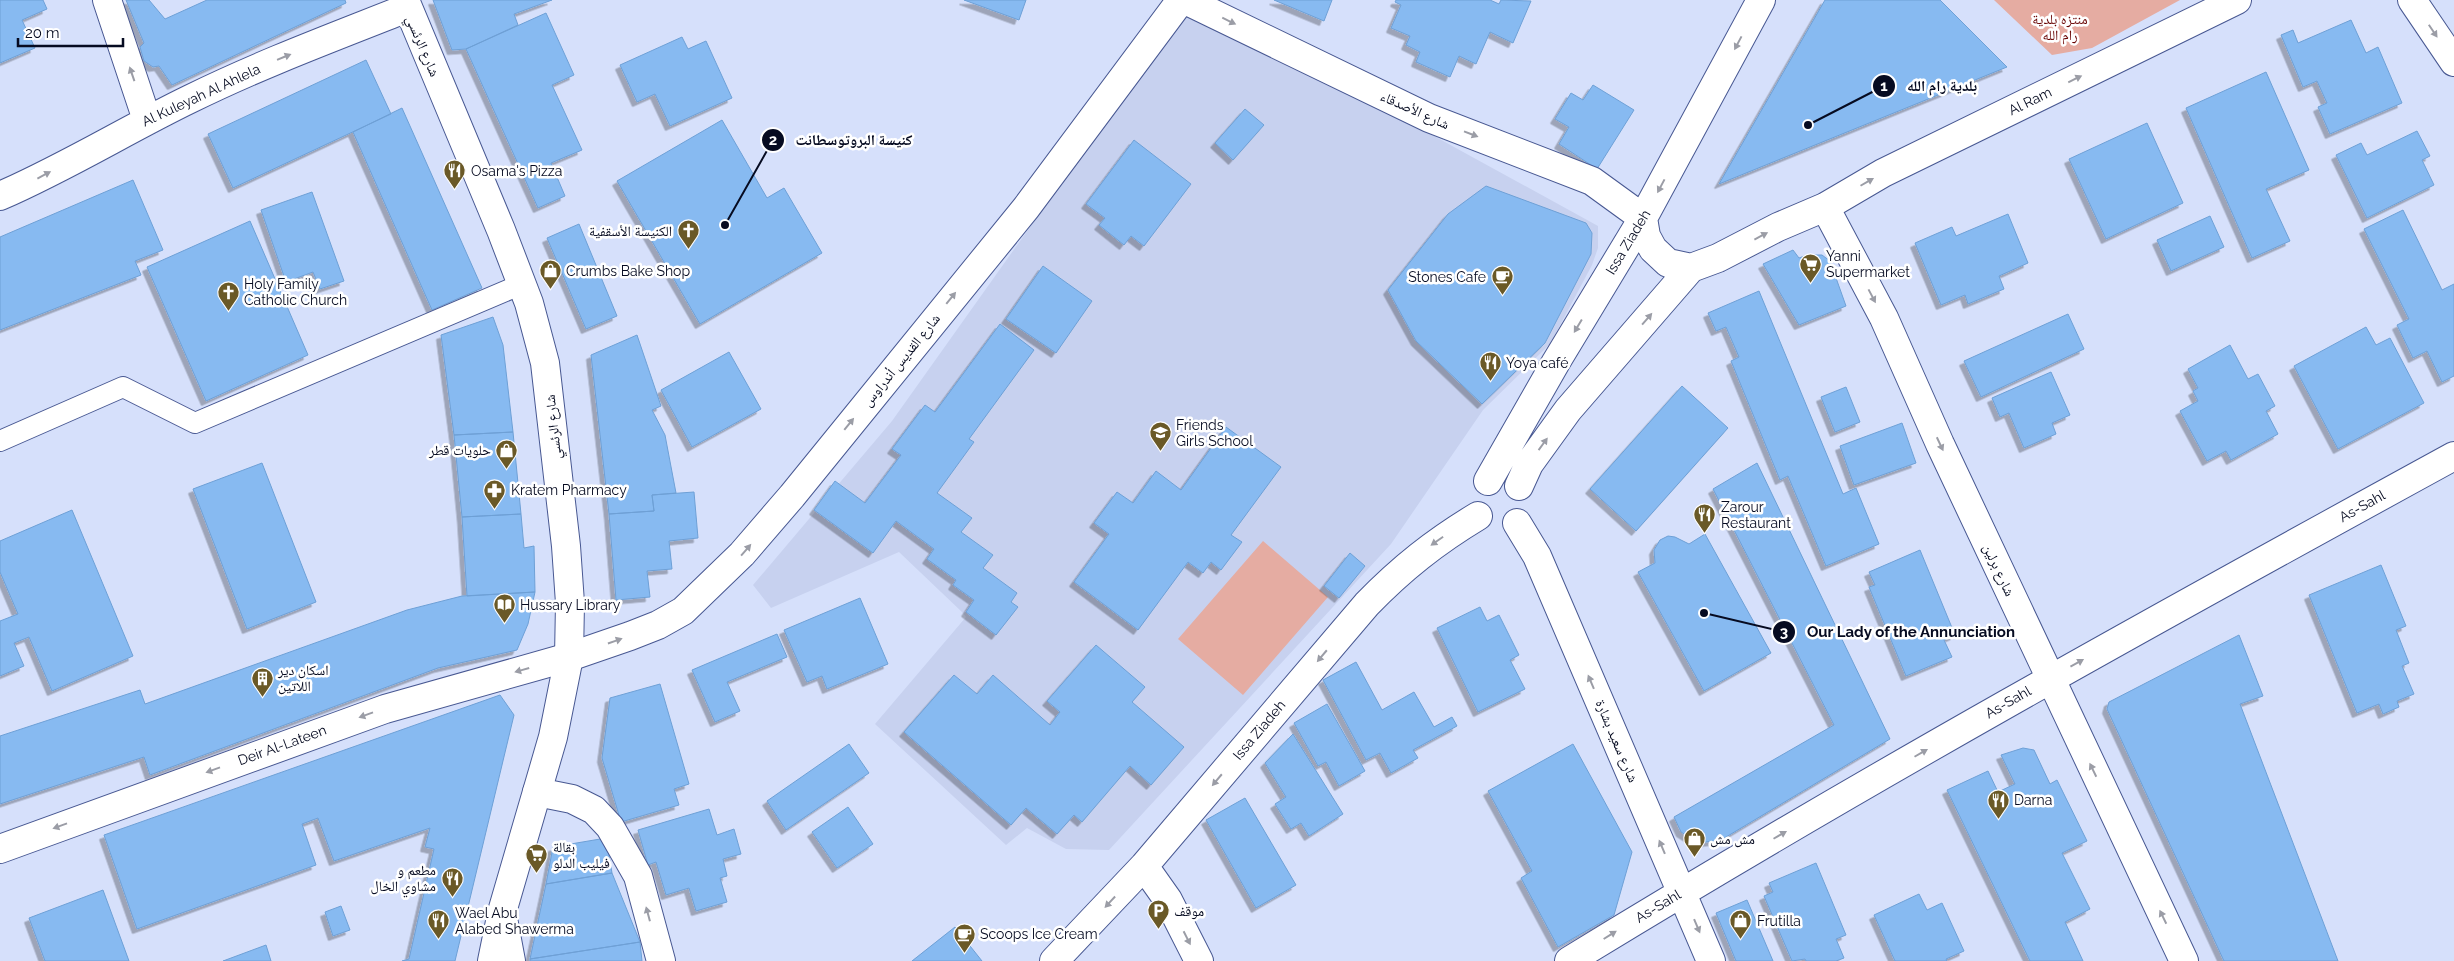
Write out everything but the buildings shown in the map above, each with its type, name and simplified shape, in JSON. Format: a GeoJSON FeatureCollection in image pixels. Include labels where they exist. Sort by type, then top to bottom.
{"type":"FeatureCollection","features":[{"type":"Feature","properties":{"kind":"street"},"geometry":{"type":"LineString","coordinates":[[107,0],[148,120]]}},
{"type":"Feature","properties":{"kind":"street","name":"شارع القديس أندراوس"},"geometry":{"type":"LineString","coordinates":[[569,657],[658,625],[683,611],[742,554],[1026,208],[1181,0]]}},
{"type":"Feature","properties":{"kind":"street","name":"شارع الأصدقاء"},"geometry":{"type":"LineString","coordinates":[[1185,0],[1429,118],[1592,181],[1643,218]]}},
{"type":"Feature","properties":{"kind":"street","name":"Issa Ziadeh"},"geometry":{"type":"LineString","coordinates":[[1488,481],[1556,362],[1643,218],[1761,0]]}},
{"type":"Feature","properties":{"kind":"street","name":"Al Ram"},"geometry":{"type":"LineString","coordinates":[[1691,268],[1718,258],[1778,226],[1825,207],[1883,173],[2237,0]]}},
{"type":"Feature","properties":{"kind":"street"},"geometry":{"type":"LineString","coordinates":[[2412,0],[2454,62]]}},
{"type":"Feature","properties":{"kind":"street","name":"Al Kuleyah Al Ahlela"},"geometry":{"type":"LineString","coordinates":[[0,196],[29,183],[148,120],[271,62],[406,4]]}},
{"type":"Feature","properties":{"kind":"street","name":"شارع الرئسي"},"geometry":{"type":"LineString","coordinates":[[406,4],[522,284],[546,362],[568,574],[569,657],[553,737],[502,912],[492,961]]}},
{"type":"Feature","properties":{"kind":"street","name":"شارع برلين"},"geometry":{"type":"LineString","coordinates":[[1825,207],[1884,318],[2050,678],[2184,961]]}},
{"type":"Feature","properties":{"kind":"street"},"geometry":{"type":"LineString","coordinates":[[1519,486],[1529,464],[1568,410],[1691,268],[1668,263],[1653,249],[1646,236],[1643,218]]}},
{"type":"Feature","properties":{"kind":"street","name":"As-Sahl"},"geometry":{"type":"LineString","coordinates":[[1569,961],[1682,892],[2050,678],[2454,456]]}},
{"type":"Feature","properties":{"kind":"street"},"geometry":{"type":"LineString","coordinates":[[1504,478],[1519,486],[1523,493],[1525,509],[1517,523],[1510,528],[1493,528],[1485,524],[1475,510],[1477,494],[1488,481],[1504,478]]}},
{"type":"Feature","properties":{"kind":"street","name":"Issa Ziadeh"},"geometry":{"type":"LineString","coordinates":[[1054,961],[1144,866],[1367,604],[1400,570],[1437,541],[1478,516]]}},
{"type":"Feature","properties":{"kind":"street","name":"شارع سعيد بشارة"},"geometry":{"type":"LineString","coordinates":[[1517,523],[1537,556],[1711,961]]}},
{"type":"Feature","properties":{"kind":"street","name":"Deir Al-Lateen"},"geometry":{"type":"LineString","coordinates":[[0,849],[385,709],[569,657]]}},
{"type":"Feature","properties":{"kind":"street"},"geometry":{"type":"LineString","coordinates":[[537,792],[572,799],[594,810],[610,827],[638,876],[662,961]]}},
{"type":"Feature","properties":{"kind":"street"},"geometry":{"type":"LineString","coordinates":[[1144,866],[1168,900],[1199,961]]}},
{"type":"Feature","properties":{"kind":"street"},"geometry":{"type":"LineString","coordinates":[[502,912],[510,961]]}},
{"type":"Feature","properties":{"kind":"lane"},"geometry":{"type":"LineString","coordinates":[[0,441],[123,387],[195,423],[522,284]]}},
{"type":"Feature","properties":{"kind":"shaded area","name":"Friends Girls School"},"geometry":{"type":"Polygon","coordinates":[[[1190,2],[1598,226],[1598,248],[1592,265],[1550,344],[1483,410],[1391,544],[1109,850],[1066,849],[1027,828],[1006,845],[875,724],[966,617],[962,612],[899,552],[771,608],[753,585],[892,421],[1190,2]]]}},
{"type":"Feature","properties":{"kind":"green space","name":"منتزه بلدية رام الله"},"geometry":{"type":"Polygon","coordinates":[[[1994,0],[2180,0],[2092,48],[2052,55],[1994,0]]]}},
{"type":"Feature","properties":{"kind":"green space"},"geometry":{"type":"Polygon","coordinates":[[[1263,541],[1328,597],[1243,695],[1178,639],[1263,541]]]}},
{"type":"Feature","properties":{"kind":"place","name":"بلدية رام الله"},"geometry":{"type":"Point","coordinates":[1808,125]}},
{"type":"Feature","properties":{"kind":"place","name":"Osama's Pizza"},"geometry":{"type":"Point","coordinates":[455,190]}},
{"type":"Feature","properties":{"kind":"place","name":"كنيسة البروتوسطانت"},"geometry":{"type":"Point","coordinates":[725,225]}},
{"type":"Feature","properties":{"kind":"place","name":"الكنيسة الأسقفية"},"geometry":{"type":"Point","coordinates":[688,250]}},
{"type":"Feature","properties":{"kind":"place","name":"Yanni Supermarket"},"geometry":{"type":"Point","coordinates":[1810,283]}},
{"type":"Feature","properties":{"kind":"place","name":"Crumbs Bake Shop"},"geometry":{"type":"Point","coordinates":[550,290]}},
{"type":"Feature","properties":{"kind":"place","name":"Stones Cafe"},"geometry":{"type":"Point","coordinates":[1502,296]}},
{"type":"Feature","properties":{"kind":"place","name":"Holy Family Catholic Church"},"geometry":{"type":"Point","coordinates":[228,311]}},
{"type":"Feature","properties":{"kind":"place","name":"Yoya café"},"geometry":{"type":"Point","coordinates":[1490,382]}},
{"type":"Feature","properties":{"kind":"place","name":"Friends Girls School"},"geometry":{"type":"Point","coordinates":[1160,452]}},
{"type":"Feature","properties":{"kind":"place","name":"حلويات قطر"},"geometry":{"type":"Point","coordinates":[507,469]}},
{"type":"Feature","properties":{"kind":"place","name":"Kratem Pharmacy"},"geometry":{"type":"Point","coordinates":[495,509]}},
{"type":"Feature","properties":{"kind":"place","name":"Zarour Restaurant"},"geometry":{"type":"Point","coordinates":[1705,534]}},
{"type":"Feature","properties":{"kind":"place","name":"Our Lady of the Annunciation"},"geometry":{"type":"Point","coordinates":[1704,613]}},
{"type":"Feature","properties":{"kind":"place","name":"Hussary Library"},"geometry":{"type":"Point","coordinates":[504,624]}},
{"type":"Feature","properties":{"kind":"place","name":"اسكان دير اللاتين"},"geometry":{"type":"Point","coordinates":[262,697]}},
{"type":"Feature","properties":{"kind":"place","name":"Darna"},"geometry":{"type":"Point","coordinates":[1998,819]}},
{"type":"Feature","properties":{"kind":"place","name":"مش مش"},"geometry":{"type":"Point","coordinates":[1694,858]}},
{"type":"Feature","properties":{"kind":"place","name":"بقالة فيليب الدلو"},"geometry":{"type":"Point","coordinates":[537,874]}},
{"type":"Feature","properties":{"kind":"place","name":"مطعم و مشاوي الخال"},"geometry":{"type":"Point","coordinates":[452,897]}},
{"type":"Feature","properties":{"kind":"place","name":"موقف"},"geometry":{"type":"Point","coordinates":[1158,930]}},
{"type":"Feature","properties":{"kind":"place","name":"Wael Abu Alabed Shawerma"},"geometry":{"type":"Point","coordinates":[439,940]}},
{"type":"Feature","properties":{"kind":"place","name":"Frutilla"},"geometry":{"type":"Point","coordinates":[1741,940]}},
{"type":"Feature","properties":{"kind":"place","name":"Scoops Ice Cream"},"geometry":{"type":"Point","coordinates":[964,953]}}]}
